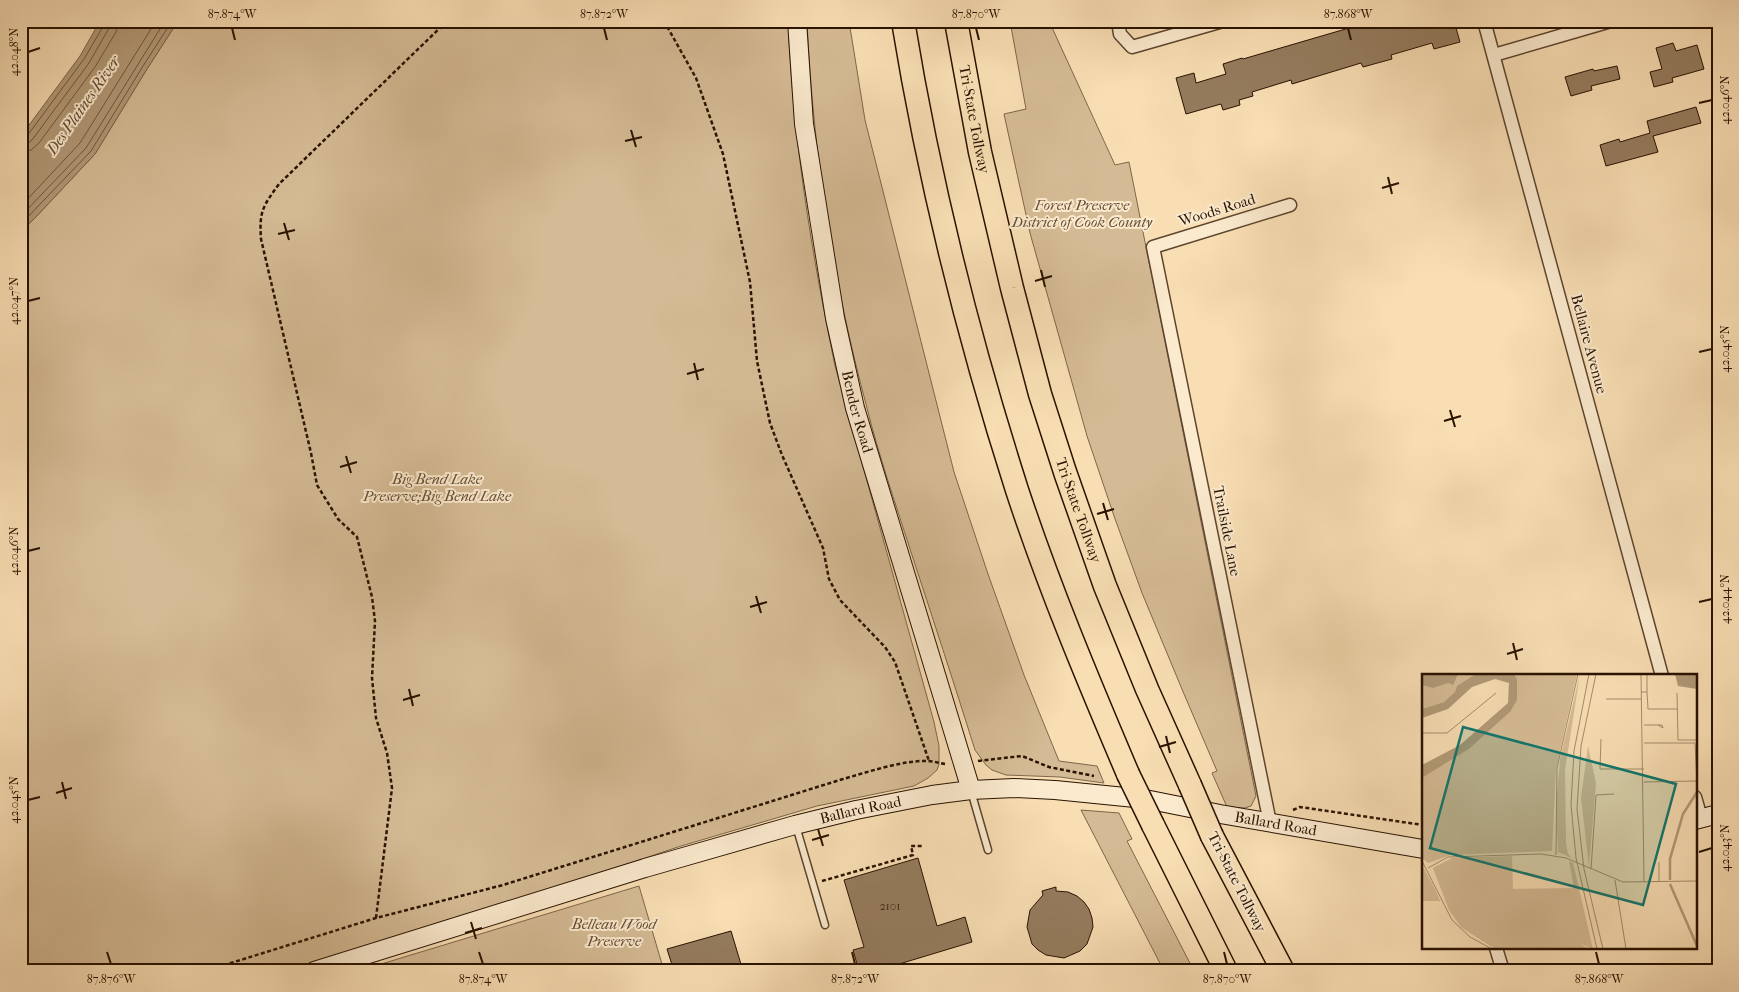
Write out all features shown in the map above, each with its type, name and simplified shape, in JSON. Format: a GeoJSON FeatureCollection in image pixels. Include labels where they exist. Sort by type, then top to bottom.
{"type":"FeatureCollection","features":[{"type":"Feature","properties":{"kind":"highway"},"geometry":{"type":"LineString","coordinates":[[903,21],[943,223],[983,378],[1018,491],[1059,607],[1128,774],[1226,971]]}},
{"type":"Feature","properties":{"kind":"highway","name":"Tri-State Tollway"},"geometry":{"type":"LineString","coordinates":[[956,21],[980,152],[1012,288],[1040,394],[1104,586],[1212,836],[1283,971]]}},
{"type":"Feature","properties":{"kind":"street","name":"Bender Road"},"geometry":{"type":"LineString","coordinates":[[797,21],[804,124],[834,318],[856,408],[971,790]]}},
{"type":"Feature","properties":{"kind":"street"},"geometry":{"type":"LineString","coordinates":[[1118,21],[1120,34],[1132,47],[1223,21]]}},
{"type":"Feature","properties":{"kind":"street","name":"Bellaire Avenue"},"geometry":{"type":"LineString","coordinates":[[1484,21],[1661,674]]}},
{"type":"Feature","properties":{"kind":"street"},"geometry":{"type":"LineString","coordinates":[[1494,55],[1612,21]]}},
{"type":"Feature","properties":{"kind":"street","name":"Woods Road"},"geometry":{"type":"LineString","coordinates":[[1153,247],[1290,206]]}},
{"type":"Feature","properties":{"kind":"street","name":"Trailside Lane"},"geometry":{"type":"LineString","coordinates":[[1153,247],[1270,823]]}},
{"type":"Feature","properties":{"kind":"street","name":"Ballard Road"},"geometry":{"type":"LineString","coordinates":[[314,971],[636,871],[795,825],[856,810],[932,795],[971,790],[1014,788],[1055,790],[1128,798],[1422,849]]}},
{"type":"Feature","properties":{"kind":"street"},"geometry":{"type":"LineString","coordinates":[[1696,799],[1705,818]]}},
{"type":"Feature","properties":{"kind":"street"},"geometry":{"type":"LineString","coordinates":[[1497,950],[1503,971]]}},
{"type":"Feature","properties":{"kind":"lane"},"geometry":{"type":"LineString","coordinates":[[971,790],[988,850]]}},
{"type":"Feature","properties":{"kind":"lane"},"geometry":{"type":"LineString","coordinates":[[795,825],[825,925]]}},
{"type":"Feature","properties":{"kind":"path"},"geometry":{"type":"LineString","coordinates":[[376,918],[392,788],[387,753],[376,718],[372,678],[375,620],[372,597],[357,537],[338,519],[317,485],[260,239],[260,219],[264,203],[279,184],[447,21]]}},
{"type":"Feature","properties":{"kind":"path"},"geometry":{"type":"LineString","coordinates":[[205,971],[376,918],[502,884],[843,779],[891,766],[929,761],[895,662],[885,647],[840,600],[829,579],[823,548],[770,423],[757,362],[750,282],[724,154],[696,78],[664,21]]}},
{"type":"Feature","properties":{"kind":"path"},"geometry":{"type":"LineString","coordinates":[[1291,810],[1300,807],[1422,825]]}},
{"type":"Feature","properties":{"kind":"path"},"geometry":{"type":"LineString","coordinates":[[813,884],[913,855],[910,846],[923,846]]}},
{"type":"Feature","properties":{"kind":"green space","name":"Big Bend Lake Preserve;Big Bend Lake"},"geometry":{"type":"Polygon","coordinates":[[[178,21],[788,21],[790,65],[804,194],[826,323],[835,366],[934,722],[939,746],[937,770],[914,786],[817,806],[681,846],[567,884],[287,971],[21,971],[21,231],[95,154],[178,21]]]}},
{"type":"Feature","properties":{"kind":"green space"},"geometry":{"type":"Polygon","coordinates":[[[807,21],[849,21],[865,120],[954,472],[988,574],[1024,675],[1059,761],[1097,766],[1104,783],[1060,777],[1006,775],[992,770],[975,750],[882,461],[855,361],[826,216],[814,119],[807,21]]]}},
{"type":"Feature","properties":{"kind":"green space","name":"Forest Preserve District of Cook County"},"geometry":{"type":"Polygon","coordinates":[[[1010,21],[1049,21],[1115,165],[1129,162],[1256,796],[1251,806],[1245,808],[1227,807],[1212,773],[1217,771],[1142,593],[1087,436],[1030,233],[1004,114],[1026,109],[1010,21]]]}},
{"type":"Feature","properties":{"kind":"green space"},"geometry":{"type":"Polygon","coordinates":[[[1081,810],[1119,813],[1132,839],[1127,841],[1194,971],[1164,971],[1081,810]]]}},
{"type":"Feature","properties":{"kind":"green space","name":"Belleau Wood Preserve"},"geometry":{"type":"Polygon","coordinates":[[[639,886],[664,971],[358,971],[639,886]]]}},
{"type":"Feature","properties":{"kind":"water","name":"Des Plaines River"},"geometry":{"type":"Polygon","coordinates":[[[100,21],[178,21],[95,154],[21,231],[21,136],[80,56],[100,21]]]}},
{"type":"Feature","properties":{"kind":"building"},"geometry":{"type":"Polygon","coordinates":[[[1373,21],[1454,21],[1460,42],[1434,49],[1432,43],[1391,55],[1392,59],[1363,67],[1361,63],[1292,84],[1291,80],[1252,92],[1253,96],[1239,100],[1240,105],[1223,110],[1221,104],[1186,114],[1176,78],[1194,73],[1196,83],[1226,74],[1223,64],[1373,21]]]}},
{"type":"Feature","properties":{"kind":"building"},"geometry":{"type":"Polygon","coordinates":[[[1673,43],[1676,51],[1697,45],[1704,69],[1672,78],[1673,82],[1654,87],[1650,72],[1662,69],[1656,48],[1673,43]]]}},
{"type":"Feature","properties":{"kind":"building"},"geometry":{"type":"Polygon","coordinates":[[[1617,66],[1620,79],[1591,86],[1592,90],[1571,96],[1565,77],[1593,69],[1594,71],[1617,66]]]}},
{"type":"Feature","properties":{"kind":"building"},"geometry":{"type":"Polygon","coordinates":[[[1696,107],[1701,123],[1653,136],[1658,152],[1606,166],[1600,145],[1619,139],[1620,142],[1650,133],[1647,121],[1696,107]]]}},
{"type":"Feature","properties":{"kind":"building"},"geometry":{"type":"Polygon","coordinates":[[[918,858],[937,926],[965,917],[972,942],[876,971],[859,971],[853,950],[864,947],[844,880],[918,858]]]}},
{"type":"Feature","properties":{"kind":"building"},"geometry":{"type":"Polygon","coordinates":[[[1056,887],[1056,891],[1068,892],[1084,902],[1092,918],[1093,927],[1087,944],[1080,951],[1064,958],[1046,955],[1038,950],[1032,944],[1027,927],[1030,910],[1043,895],[1042,891],[1056,887]]]}},
{"type":"Feature","properties":{"kind":"building"},"geometry":{"type":"Polygon","coordinates":[[[731,931],[743,971],[674,971],[667,949],[731,931]]]}}]}
